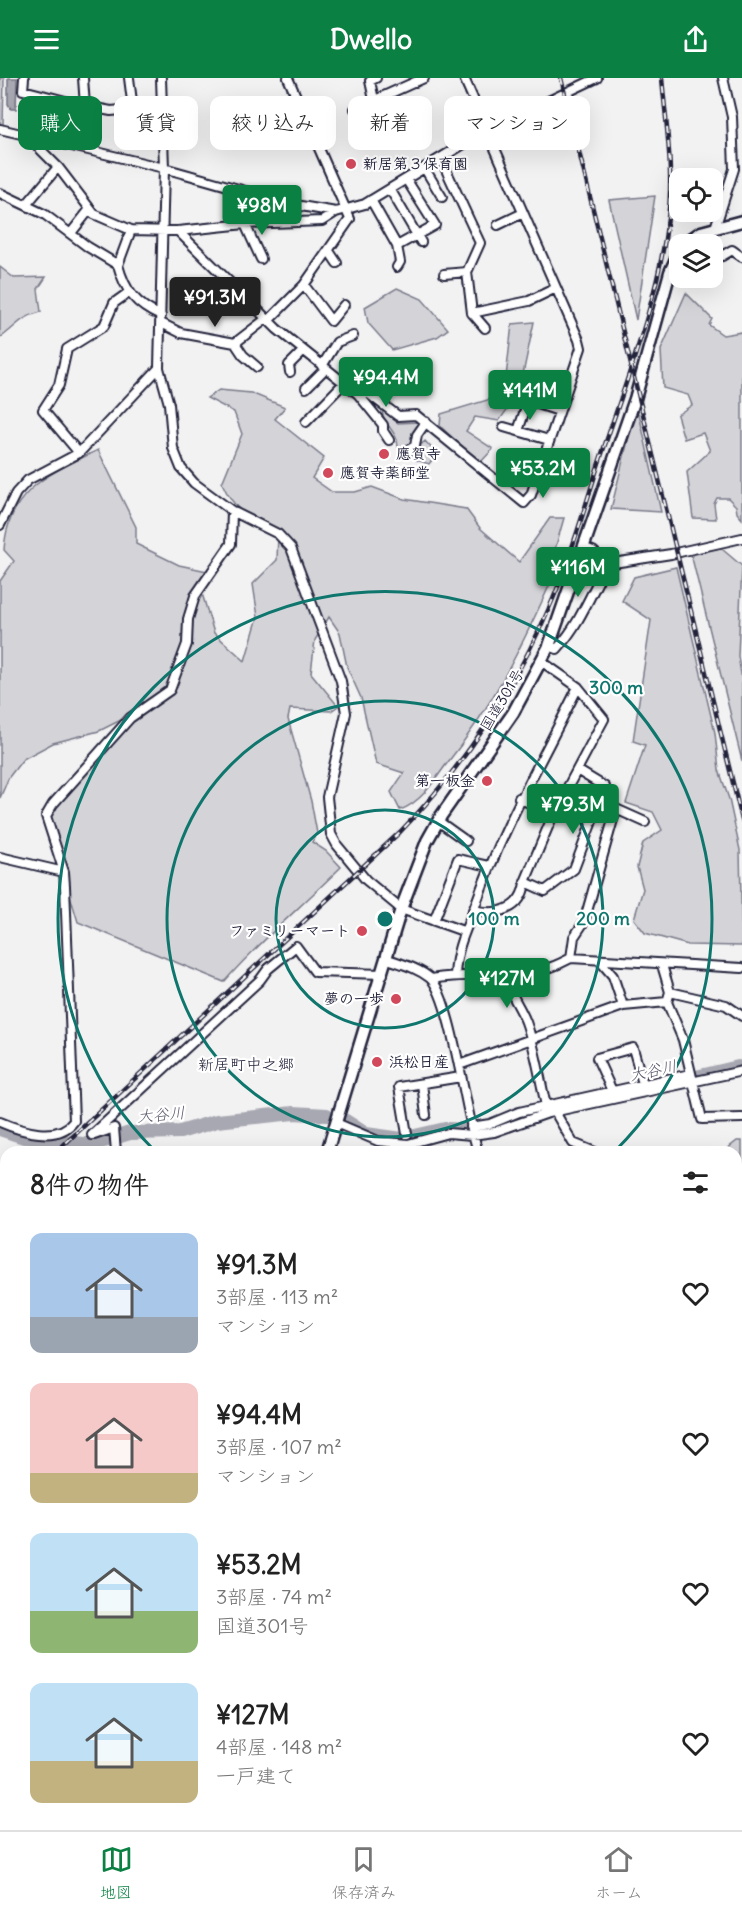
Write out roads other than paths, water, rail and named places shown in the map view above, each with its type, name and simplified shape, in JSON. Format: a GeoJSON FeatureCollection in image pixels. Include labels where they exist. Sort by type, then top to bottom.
{"type":"FeatureCollection","features":[{"type":"Feature","properties":{"kind":"highway"},"geometry":{"type":"LineString","coordinates":[[698,234],[742,220]]}},
{"type":"Feature","properties":{"kind":"highway","name":"国道301号"},"geometry":{"type":"LineString","coordinates":[[329,1146],[388,959],[401,909],[419,858],[438,821],[503,729],[549,646],[635,399],[669,276]]}},
{"type":"Feature","properties":{"kind":"street"},"geometry":{"type":"LineString","coordinates":[[24,78],[24,90],[47,96]]}},
{"type":"Feature","properties":{"kind":"street"},"geometry":{"type":"LineString","coordinates":[[83,78],[85,96]]}},
{"type":"Feature","properties":{"kind":"street"},"geometry":{"type":"LineString","coordinates":[[102,109],[111,111],[133,109],[129,78]]}},
{"type":"Feature","properties":{"kind":"street"},"geometry":{"type":"LineString","coordinates":[[160,78],[164,168],[159,368],[169,404],[173,448],[181,468],[194,483],[232,511],[278,534],[291,548],[337,669],[346,712],[327,797],[331,834],[337,845],[366,880],[401,909],[463,931]]}},
{"type":"Feature","properties":{"kind":"street"},"geometry":{"type":"LineString","coordinates":[[0,193],[26,205],[72,233],[88,247],[118,265],[128,293],[181,333],[235,343],[267,320],[304,285],[350,219],[288,78]]}},
{"type":"Feature","properties":{"kind":"street"},"geometry":{"type":"LineString","coordinates":[[373,96],[370,81],[376,78]]}},
{"type":"Feature","properties":{"kind":"street"},"geometry":{"type":"LineString","coordinates":[[381,96],[408,81],[424,78]]}},
{"type":"Feature","properties":{"kind":"street"},"geometry":{"type":"LineString","coordinates":[[464,78],[471,96]]}},
{"type":"Feature","properties":{"kind":"street"},"geometry":{"type":"LineString","coordinates":[[715,228],[734,169],[732,117],[723,78]]}},
{"type":"Feature","properties":{"kind":"street"},"geometry":{"type":"LineString","coordinates":[[558,96],[593,79]]}},
{"type":"Feature","properties":{"kind":"street"},"geometry":{"type":"LineString","coordinates":[[0,129],[18,133]]}},
{"type":"Feature","properties":{"kind":"street"},"geometry":{"type":"LineString","coordinates":[[41,150],[58,167],[90,209],[98,216],[131,230],[178,231],[246,224],[322,221],[336,212]]}},
{"type":"Feature","properties":{"kind":"street"},"geometry":{"type":"LineString","coordinates":[[90,150],[164,168],[294,205],[336,212],[346,211],[372,200],[455,150]]}},
{"type":"Feature","properties":{"kind":"street"},"geometry":{"type":"LineString","coordinates":[[358,394],[369,394],[396,415],[414,414],[524,503],[531,495],[581,348],[575,328],[494,150]]}},
{"type":"Feature","properties":{"kind":"street"},"geometry":{"type":"LineString","coordinates":[[441,159],[480,243],[467,272],[472,313],[485,328]]}},
{"type":"Feature","properties":{"kind":"street"},"geometry":{"type":"LineString","coordinates":[[26,205],[58,167]]}},
{"type":"Feature","properties":{"kind":"street"},"geometry":{"type":"LineString","coordinates":[[425,169],[442,197]]}},
{"type":"Feature","properties":{"kind":"street"},"geometry":{"type":"LineString","coordinates":[[397,246],[419,238],[435,225],[406,179]]}},
{"type":"Feature","properties":{"kind":"street"},"geometry":{"type":"LineString","coordinates":[[390,189],[419,238]]}},
{"type":"Feature","properties":{"kind":"street"},"geometry":{"type":"LineString","coordinates":[[372,200],[397,246],[400,262],[397,267]]}},
{"type":"Feature","properties":{"kind":"street"},"geometry":{"type":"LineString","coordinates":[[72,233],[90,209]]}},
{"type":"Feature","properties":{"kind":"street"},"geometry":{"type":"LineString","coordinates":[[498,225],[523,213]]}},
{"type":"Feature","properties":{"kind":"street"},"geometry":{"type":"LineString","coordinates":[[246,224],[261,259]]}},
{"type":"Feature","properties":{"kind":"street"},"geometry":{"type":"LineString","coordinates":[[118,265],[131,230]]}},
{"type":"Feature","properties":{"kind":"street"},"geometry":{"type":"LineString","coordinates":[[178,231],[267,320],[323,368],[358,394],[383,425],[388,440]]}},
{"type":"Feature","properties":{"kind":"street"},"geometry":{"type":"LineString","coordinates":[[723,255],[732,250],[742,257]]}},
{"type":"Feature","properties":{"kind":"street"},"geometry":{"type":"LineString","coordinates":[[329,251],[337,263]]}},
{"type":"Feature","properties":{"kind":"street"},"geometry":{"type":"LineString","coordinates":[[444,274],[467,272]]}},
{"type":"Feature","properties":{"kind":"street"},"geometry":{"type":"LineString","coordinates":[[304,285],[331,321],[344,305]]}},
{"type":"Feature","properties":{"kind":"street"},"geometry":{"type":"LineString","coordinates":[[472,313],[529,301],[556,288]]}},
{"type":"Feature","properties":{"kind":"street"},"geometry":{"type":"LineString","coordinates":[[79,453],[43,410],[59,385],[67,349],[104,326],[114,303],[128,293]]}},
{"type":"Feature","properties":{"kind":"street"},"geometry":{"type":"LineString","coordinates":[[306,388],[323,368],[337,342],[353,336]]}},
{"type":"Feature","properties":{"kind":"street"},"geometry":{"type":"LineString","coordinates":[[235,343],[243,356],[257,367]]}},
{"type":"Feature","properties":{"kind":"street"},"geometry":{"type":"LineString","coordinates":[[290,372],[289,365],[303,351]]}},
{"type":"Feature","properties":{"kind":"street"},"geometry":{"type":"LineString","coordinates":[[0,525],[16,493],[28,480],[79,453],[159,368]]}},
{"type":"Feature","properties":{"kind":"street"},"geometry":{"type":"LineString","coordinates":[[306,422],[343,384]]}},
{"type":"Feature","properties":{"kind":"street"},"geometry":{"type":"LineString","coordinates":[[518,431],[528,401],[559,411]]}},
{"type":"Feature","properties":{"kind":"street"},"geometry":{"type":"LineString","coordinates":[[405,452],[415,446],[417,435],[426,422]]}},
{"type":"Feature","properties":{"kind":"street"},"geometry":{"type":"LineString","coordinates":[[504,427],[549,440]]}},
{"type":"Feature","properties":{"kind":"street"},"geometry":{"type":"LineString","coordinates":[[0,1122],[17,1129],[57,1134],[74,1121],[64,872],[46,816],[60,795],[130,718],[170,690],[187,644],[188,619],[195,596],[231,544],[232,511]]}},
{"type":"Feature","properties":{"kind":"street"},"geometry":{"type":"LineString","coordinates":[[585,548],[593,551],[608,564],[671,554],[742,538]]}},
{"type":"Feature","properties":{"kind":"street"},"geometry":{"type":"LineString","coordinates":[[549,646],[557,649],[566,640],[585,612],[608,564]]}},
{"type":"Feature","properties":{"kind":"street"},"geometry":{"type":"LineString","coordinates":[[473,910],[494,914],[517,903],[524,894],[525,882],[554,815],[604,719],[578,687],[541,661]]}},
{"type":"Feature","properties":{"kind":"street"},"geometry":{"type":"LineString","coordinates":[[455,975],[456,956],[463,931],[489,866],[519,798],[578,687]]}},
{"type":"Feature","properties":{"kind":"street"},"geometry":{"type":"LineString","coordinates":[[525,882],[545,891],[574,869],[605,787],[577,770]]}},
{"type":"Feature","properties":{"kind":"street"},"geometry":{"type":"LineString","coordinates":[[519,798],[554,815]]}},
{"type":"Feature","properties":{"kind":"street"},"geometry":{"type":"LineString","coordinates":[[571,958],[574,937],[584,922],[616,809],[645,822]]}},
{"type":"Feature","properties":{"kind":"street"},"geometry":{"type":"LineString","coordinates":[[438,821],[466,841]]}},
{"type":"Feature","properties":{"kind":"street"},"geometry":{"type":"LineString","coordinates":[[0,857],[64,872]]}},
{"type":"Feature","properties":{"kind":"street"},"geometry":{"type":"LineString","coordinates":[[434,921],[458,859],[489,866]]}},
{"type":"Feature","properties":{"kind":"street"},"geometry":{"type":"LineString","coordinates":[[115,1146],[114,1128],[92,1136],[260,980],[268,969],[296,946],[315,972],[383,974]]}},
{"type":"Feature","properties":{"kind":"street"},"geometry":{"type":"LineString","coordinates":[[432,980],[455,975],[505,975],[545,969],[571,958],[742,968]]}},
{"type":"Feature","properties":{"kind":"street"},"geometry":{"type":"LineString","coordinates":[[388,959],[418,970],[432,980],[442,1002],[459,1065],[476,1146]]}},
{"type":"Feature","properties":{"kind":"street"},"geometry":{"type":"LineString","coordinates":[[600,961],[613,976],[623,1006]]}},
{"type":"Feature","properties":{"kind":"street"},"geometry":{"type":"LineString","coordinates":[[662,965],[670,992],[667,1002],[683,1040],[702,1119],[742,1118]]}},
{"type":"Feature","properties":{"kind":"street"},"geometry":{"type":"LineString","coordinates":[[505,975],[507,987],[519,1004],[550,1110],[573,1143],[580,1146]]}},
{"type":"Feature","properties":{"kind":"street"},"geometry":{"type":"LineString","coordinates":[[670,992],[726,1005],[742,1016]]}},
{"type":"Feature","properties":{"kind":"street"},"geometry":{"type":"LineString","coordinates":[[459,1065],[623,1006],[667,1002]]}},
{"type":"Feature","properties":{"kind":"street"},"geometry":{"type":"LineString","coordinates":[[612,1091],[597,1058],[633,1048],[643,1084]]}},
{"type":"Feature","properties":{"kind":"street"},"geometry":{"type":"LineString","coordinates":[[337,1119],[378,1141],[408,1143],[447,1133],[472,1131],[519,1112],[550,1110],[693,1083],[742,1071]]}},
{"type":"Feature","properties":{"kind":"street"},"geometry":{"type":"LineString","coordinates":[[550,1110],[612,1091],[690,1074]]}},
{"type":"Feature","properties":{"kind":"street"},"geometry":{"type":"LineString","coordinates":[[407,1134],[399,1087],[461,1077]]}},
{"type":"Feature","properties":{"kind":"street"},"geometry":{"type":"LineString","coordinates":[[422,1084],[426,1115]]}},
{"type":"Feature","properties":{"kind":"waterway","name":"大谷川"},"geometry":{"type":"LineString","coordinates":[[696,1077],[738,1067]]}},
{"type":"Feature","properties":{"kind":"waterway","name":"大谷川"},"geometry":{"type":"LineString","coordinates":[[346,1121],[366,1134],[402,1139],[445,1129],[483,1130],[541,1111]]}},
{"type":"Feature","properties":{"kind":"waterway","name":"大谷川"},"geometry":{"type":"LineString","coordinates":[[0,1129],[24,1137],[91,1145],[130,1133],[180,1132],[217,1121],[294,1113],[327,1115]]}},
{"type":"Feature","properties":{"kind":"railway"},"geometry":{"type":"LineString","coordinates":[[561,78],[742,820]]}},
{"type":"Feature","properties":{"kind":"railway"},"geometry":{"type":"LineString","coordinates":[[62,1146],[400,832],[468,752],[523,663],[553,599],[575,539],[635,356],[658,274],[670,201],[669,148],[662,78]]}},
{"type":"Feature","properties":{"kind":"place","name":"新居第３保育園"},"geometry":{"type":"Point","coordinates":[351,164]}},
{"type":"Feature","properties":{"kind":"place","name":"應賀寺"},"geometry":{"type":"Point","coordinates":[384,454]}},
{"type":"Feature","properties":{"kind":"place","name":"應賀寺薬師堂"},"geometry":{"type":"Point","coordinates":[328,473]}},
{"type":"Feature","properties":{"kind":"place","name":"第一板金"},"geometry":{"type":"Point","coordinates":[487,781]}},
{"type":"Feature","properties":{"kind":"place","name":"ファミリーマート"},"geometry":{"type":"Point","coordinates":[362,931]}},
{"type":"Feature","properties":{"kind":"place","name":"夢の一歩"},"geometry":{"type":"Point","coordinates":[396,999]}},
{"type":"Feature","properties":{"kind":"place","name":"浜松日産"},"geometry":{"type":"Point","coordinates":[377,1062]}},
{"type":"Feature","properties":{"kind":"district","name":"新居町中之郷"},"geometry":{"type":"Point","coordinates":[246,1064]}}]}
